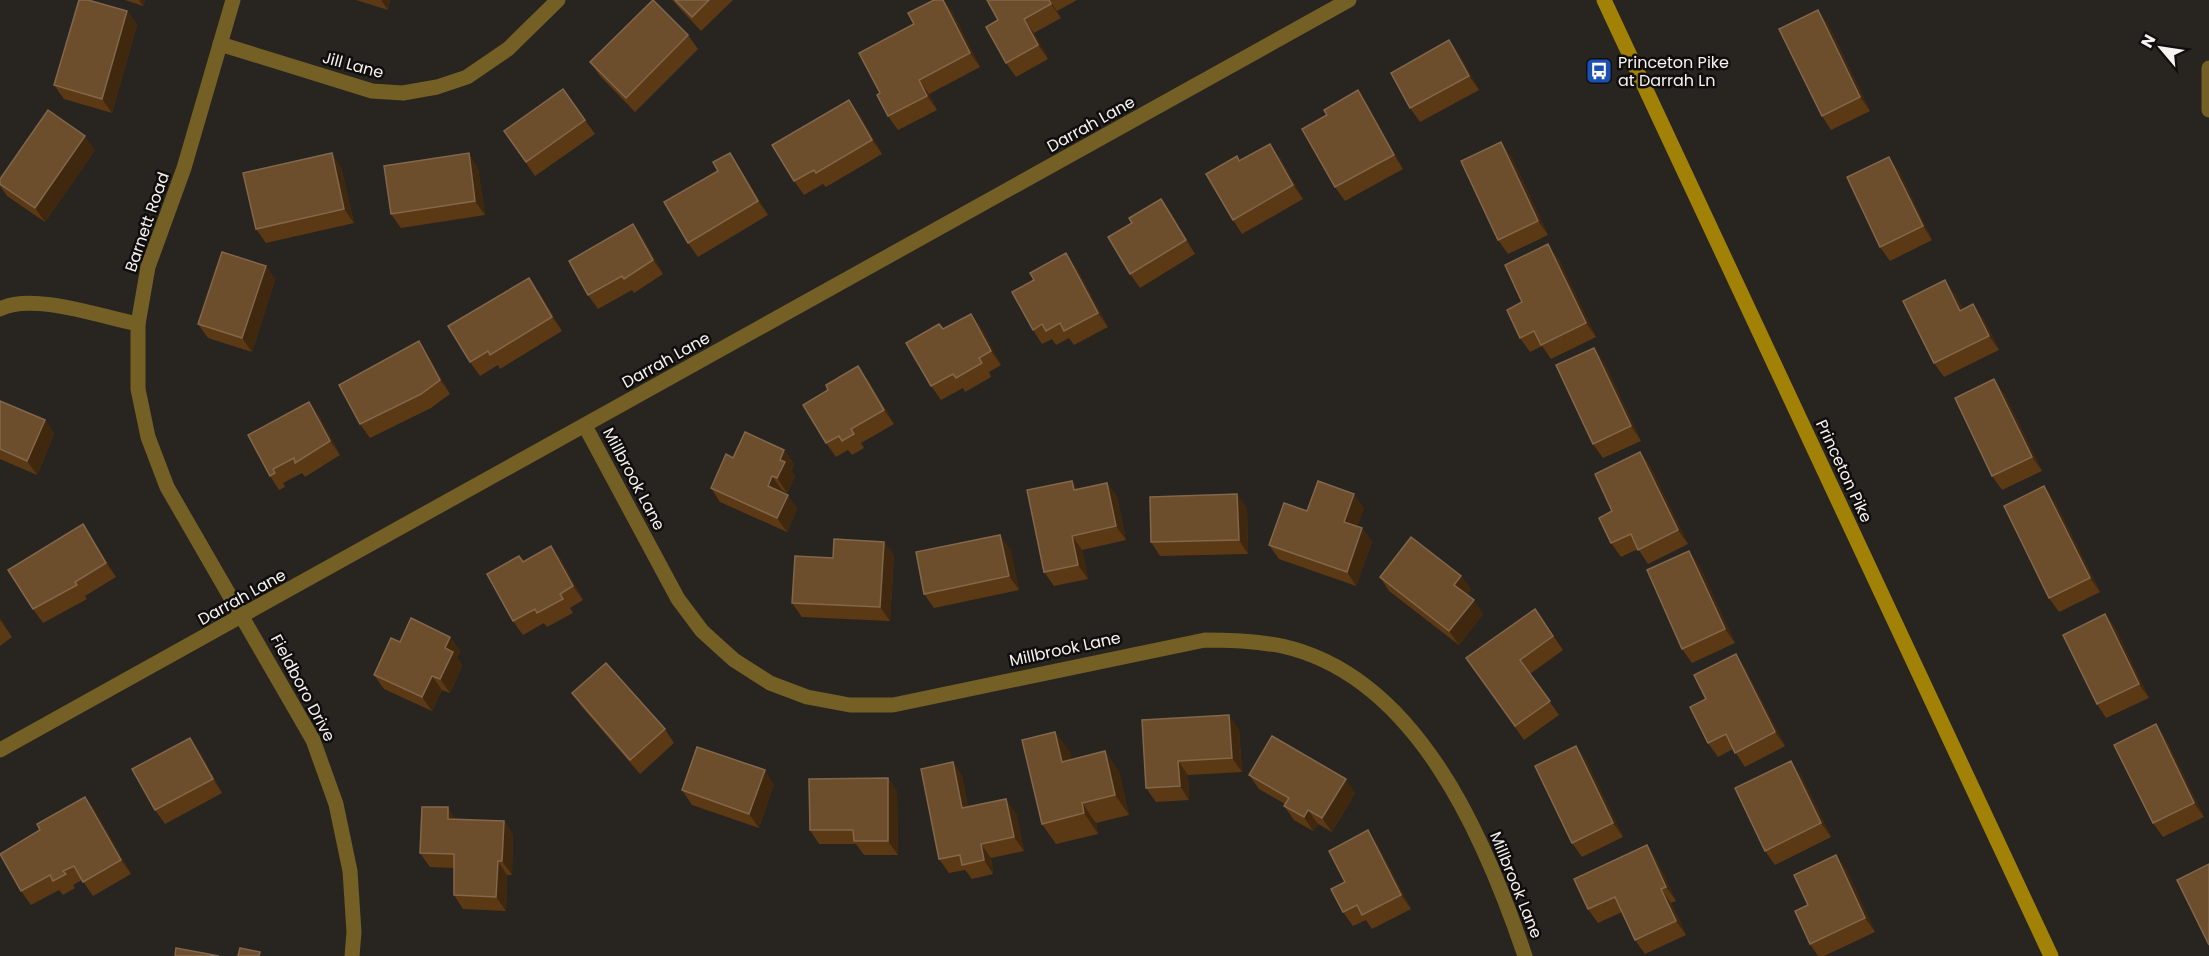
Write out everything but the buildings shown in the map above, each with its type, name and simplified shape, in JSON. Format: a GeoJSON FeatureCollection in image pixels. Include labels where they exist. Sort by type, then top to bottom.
{"type":"FeatureCollection","features":[{"type":"Feature","properties":{"kind":"main road","name":"Princeton Pike"},"geometry":{"type":"LineString","coordinates":[[1604,0],[2051,956]]}},
{"type":"Feature","properties":{"kind":"street","name":"Barnett Road"},"geometry":{"type":"LineString","coordinates":[[233,0],[184,168],[148,267],[138,324],[138,389],[148,437],[167,487],[243,616]]}},
{"type":"Feature","properties":{"kind":"street","name":"Jill Lane"},"geometry":{"type":"LineString","coordinates":[[220,44],[372,91],[403,93],[437,87],[476,71],[508,49],[558,0]]}},
{"type":"Feature","properties":{"kind":"street","name":"Darrah Lane"},"geometry":{"type":"LineString","coordinates":[[0,750],[1349,0]]}},
{"type":"Feature","properties":{"kind":"street"},"geometry":{"type":"LineString","coordinates":[[2209,68],[2209,110]]}},
{"type":"Feature","properties":{"kind":"street"},"geometry":{"type":"LineString","coordinates":[[0,309],[7,305],[32,302],[138,324]]}},
{"type":"Feature","properties":{"kind":"street","name":"Millbrook Lane"},"geometry":{"type":"LineString","coordinates":[[585,426],[678,599],[702,631],[734,660],[770,683],[807,697],[850,705],[893,705],[1204,640],[1242,640],[1284,647],[1327,663],[1366,686],[1404,720],[1441,772],[1485,853],[1504,895],[1525,956]]}},
{"type":"Feature","properties":{"kind":"street","name":"Fieldboro Drive"},"geometry":{"type":"LineString","coordinates":[[243,616],[313,740],[336,804],[350,872],[354,932],[352,956]]}},
{"type":"Feature","properties":{"kind":"place","name":"Princeton Pike at Darrah Ln"},"geometry":{"type":"Point","coordinates":[1599,71]}}]}
